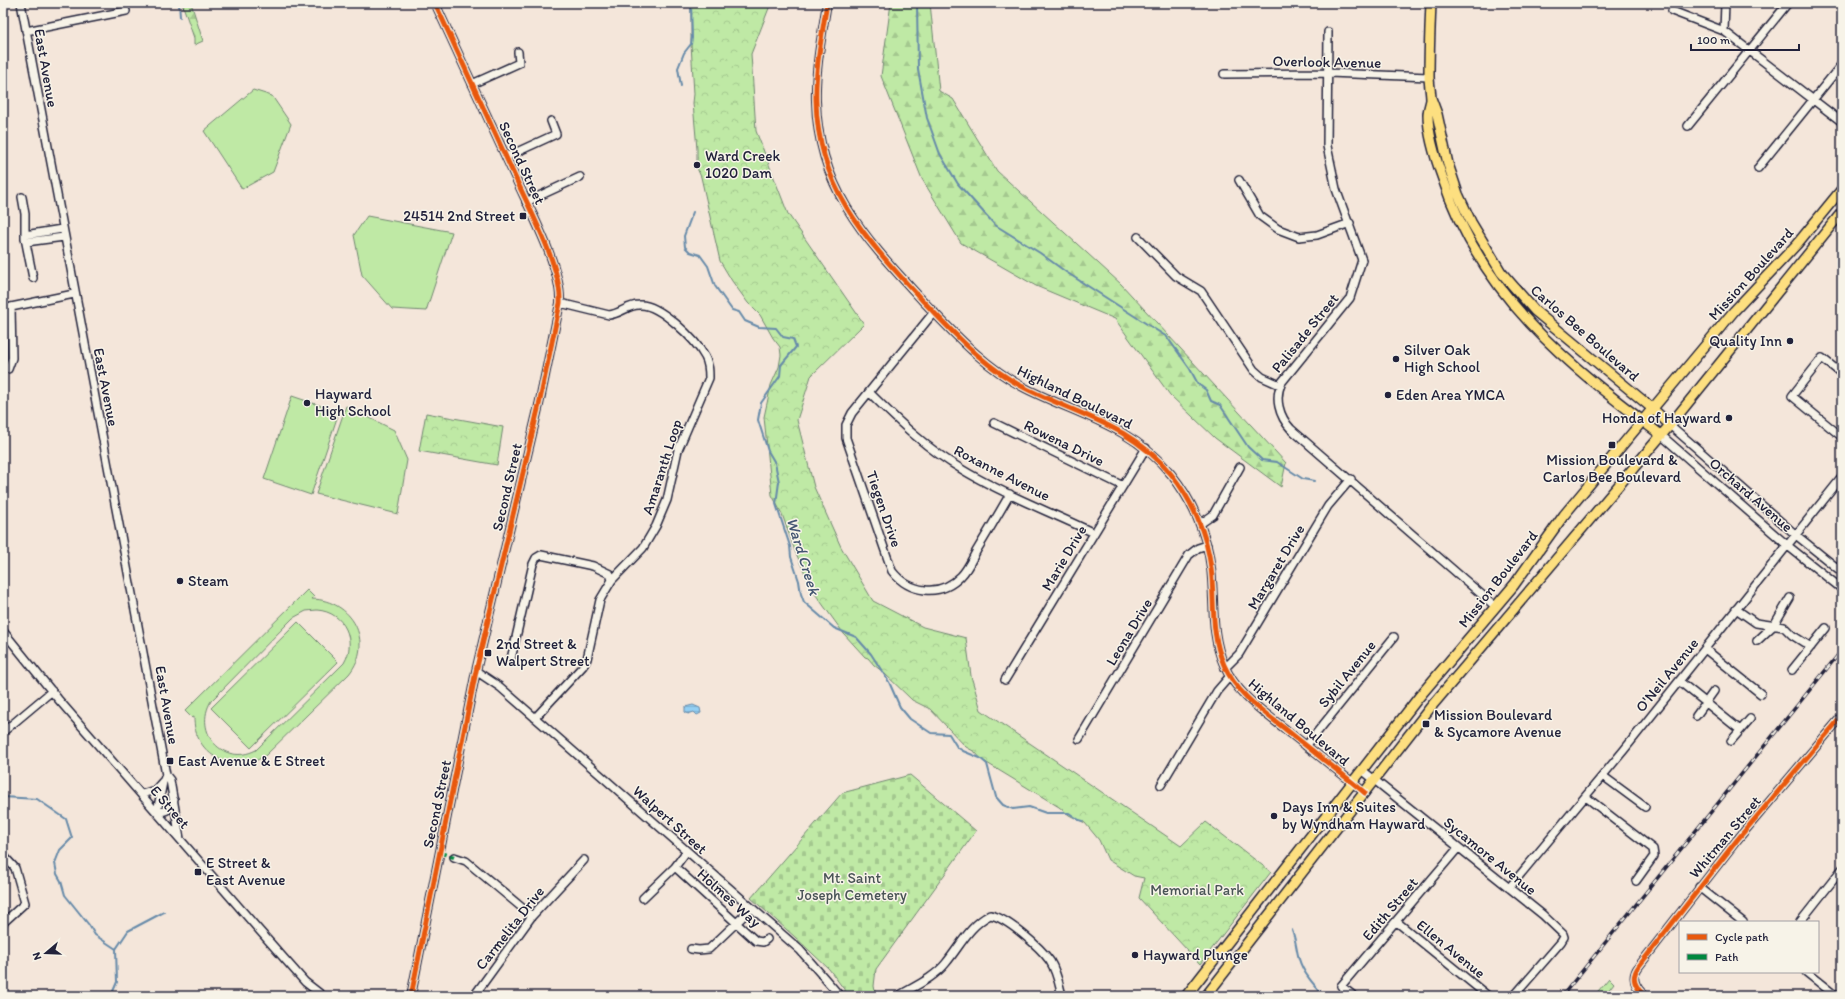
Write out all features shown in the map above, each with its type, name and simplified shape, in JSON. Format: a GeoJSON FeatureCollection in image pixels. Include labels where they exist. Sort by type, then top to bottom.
{"type":"FeatureCollection","features":[{"type":"Feature","properties":{"kind":"main road","name":"Carlos Bee Boulevard"},"geometry":{"type":"LineString","coordinates":[[1431,3],[1429,77],[1431,98],[1437,114],[1448,164],[1458,194],[1471,222],[1502,272],[1535,311],[1653,408]]}},
{"type":"Feature","properties":{"kind":"main road","name":"Carlos Bee Boulevard"},"geometry":{"type":"LineString","coordinates":[[1431,98],[1428,115],[1440,172],[1450,202],[1463,230],[1485,268],[1514,307],[1553,347],[1643,421]]}},
{"type":"Feature","properties":{"kind":"main road","name":"Mission Boulevard"},"geometry":{"type":"LineString","coordinates":[[1186,996],[1419,697],[1514,585],[1564,514],[1734,311],[1797,244],[1842,189]]}},
{"type":"Feature","properties":{"kind":"main road","name":"Mission Boulevard"},"geometry":{"type":"LineString","coordinates":[[1206,996],[1430,708],[1670,425],[1842,212]]}},
{"type":"Feature","properties":{"kind":"main road","name":"Orchard Avenue"},"geometry":{"type":"LineString","coordinates":[[1653,408],[1670,425]]}},
{"type":"Feature","properties":{"kind":"main road","name":"Orchard Avenue"},"geometry":{"type":"LineString","coordinates":[[1643,421],[1661,435]]}},
{"type":"Feature","properties":{"kind":"street","name":"East Avenue"},"geometry":{"type":"LineString","coordinates":[[21,3],[74,294],[138,620],[164,778],[157,812]]}},
{"type":"Feature","properties":{"kind":"street","name":"Second Street"},"geometry":{"type":"LineString","coordinates":[[410,996],[476,671],[537,413],[560,304],[561,292],[556,272],[526,202],[435,3]]}},
{"type":"Feature","properties":{"kind":"street","name":"Highland Boulevard"},"geometry":{"type":"LineString","coordinates":[[827,3],[818,65],[816,99],[821,142],[829,171],[845,206],[865,237],[966,346],[1003,375],[1051,400],[1117,428],[1146,448],[1159,460],[1179,485],[1193,508],[1207,545],[1211,568],[1214,637],[1225,668],[1243,694],[1254,704],[1365,793]]}},
{"type":"Feature","properties":{"kind":"street"},"geometry":{"type":"LineString","coordinates":[[1724,31],[1725,3]]}},
{"type":"Feature","properties":{"kind":"street"},"geometry":{"type":"LineString","coordinates":[[1688,126],[1788,3]]}},
{"type":"Feature","properties":{"kind":"street"},"geometry":{"type":"LineString","coordinates":[[26,31],[126,11]]}},
{"type":"Feature","properties":{"kind":"street"},"geometry":{"type":"LineString","coordinates":[[1672,11],[1724,31],[1749,52],[1842,122]]}},
{"type":"Feature","properties":{"kind":"street","name":"Palisade Street"},"geometry":{"type":"LineString","coordinates":[[1328,32],[1329,73],[1327,146],[1336,189],[1362,260],[1350,298],[1288,373],[1280,385],[1279,408],[1286,424],[1351,479],[1496,607]]}},
{"type":"Feature","properties":{"kind":"street"},"geometry":{"type":"LineString","coordinates":[[472,84],[519,63],[518,52]]}},
{"type":"Feature","properties":{"kind":"street"},"geometry":{"type":"LineString","coordinates":[[1758,168],[1842,64]]}},
{"type":"Feature","properties":{"kind":"street","name":"Overlook Avenue"},"geometry":{"type":"LineString","coordinates":[[1224,74],[1329,73],[1429,77]]}},
{"type":"Feature","properties":{"kind":"street"},"geometry":{"type":"LineString","coordinates":[[506,157],[556,134],[551,121]]}},
{"type":"Feature","properties":{"kind":"street"},"geometry":{"type":"LineString","coordinates":[[526,202],[580,177]]}},
{"type":"Feature","properties":{"kind":"street"},"geometry":{"type":"LineString","coordinates":[[1239,180],[1260,216],[1278,229],[1299,237],[1317,236],[1350,224]]}},
{"type":"Feature","properties":{"kind":"street"},"geometry":{"type":"LineString","coordinates":[[22,197],[25,214],[25,239],[32,278]]}},
{"type":"Feature","properties":{"kind":"street"},"geometry":{"type":"LineString","coordinates":[[25,239],[62,229]]}},
{"type":"Feature","properties":{"kind":"street"},"geometry":{"type":"LineString","coordinates":[[25,239],[64,237]]}},
{"type":"Feature","properties":{"kind":"street"},"geometry":{"type":"LineString","coordinates":[[1138,237],[1176,276],[1201,291],[1254,370],[1262,377],[1280,385]]}},
{"type":"Feature","properties":{"kind":"street"},"geometry":{"type":"LineString","coordinates":[[8,368],[12,358],[10,307],[74,294]]}},
{"type":"Feature","properties":{"kind":"street","name":"Amaranth Loop"},"geometry":{"type":"LineString","coordinates":[[535,718],[564,688],[587,659],[600,600],[612,580],[643,548],[656,526],[667,500],[678,450],[709,378],[709,368],[705,358],[688,336],[659,310],[638,305],[616,314],[610,314],[560,304]]}},
{"type":"Feature","properties":{"kind":"street","name":"Tiegen Drive"},"geometry":{"type":"LineString","coordinates":[[934,312],[870,393],[849,417],[845,429],[846,438],[892,571],[904,584],[916,590],[930,591],[943,588],[956,580],[965,571],[1010,494]]}},
{"type":"Feature","properties":{"kind":"street"},"geometry":{"type":"LineString","coordinates":[[1842,374],[1822,358],[1792,396],[1842,437]]}},
{"type":"Feature","properties":{"kind":"street","name":"Roxanne Avenue"},"geometry":{"type":"LineString","coordinates":[[870,393],[893,418],[929,447],[963,470],[1010,494],[1094,533]]}},
{"type":"Feature","properties":{"kind":"street","name":"Rowena Drive"},"geometry":{"type":"LineString","coordinates":[[994,423],[1123,486]]}},
{"type":"Feature","properties":{"kind":"street","name":"Orchard Avenue"},"geometry":{"type":"LineString","coordinates":[[1670,425],[1796,536],[1842,572]]}},
{"type":"Feature","properties":{"kind":"street","name":"Orchard Avenue"},"geometry":{"type":"LineString","coordinates":[[1661,435],[1788,546],[1842,589]]}},
{"type":"Feature","properties":{"kind":"street","name":"Marie Drive"},"geometry":{"type":"LineString","coordinates":[[1005,680],[1146,448]]}},
{"type":"Feature","properties":{"kind":"street"},"geometry":{"type":"LineString","coordinates":[[1200,524],[1213,515],[1240,467]]}},
{"type":"Feature","properties":{"kind":"street","name":"O'Neil Avenue"},"geometry":{"type":"LineString","coordinates":[[1509,888],[1586,797],[1842,477]]}},
{"type":"Feature","properties":{"kind":"street","name":"Margaret Drive"},"geometry":{"type":"LineString","coordinates":[[1225,668],[1239,654],[1328,506],[1351,479]]}},
{"type":"Feature","properties":{"kind":"street","name":"Leona Drive"},"geometry":{"type":"LineString","coordinates":[[1079,739],[1189,555],[1198,548],[1207,545]]}},
{"type":"Feature","properties":{"kind":"street"},"geometry":{"type":"LineString","coordinates":[[511,660],[533,564],[536,558],[541,555],[593,566],[610,574],[612,580]]}},
{"type":"Feature","properties":{"kind":"street"},"geometry":{"type":"LineString","coordinates":[[1757,641],[1774,625],[1790,598]]}},
{"type":"Feature","properties":{"kind":"street"},"geometry":{"type":"LineString","coordinates":[[1736,609],[1756,623],[1784,627],[1792,635],[1811,648]]}},
{"type":"Feature","properties":{"kind":"street"},"geometry":{"type":"LineString","coordinates":[[1792,670],[1826,628]]}},
{"type":"Feature","properties":{"kind":"street","name":"E Street"},"geometry":{"type":"LineString","coordinates":[[3,631],[52,691],[305,982],[323,996]]}},
{"type":"Feature","properties":{"kind":"street","name":"Sybil Avenue"},"geometry":{"type":"LineString","coordinates":[[1306,746],[1394,637]]}},
{"type":"Feature","properties":{"kind":"street"},"geometry":{"type":"LineString","coordinates":[[1705,649],[1761,694]]}},
{"type":"Feature","properties":{"kind":"street","name":"Walpert Street"},"geometry":{"type":"LineString","coordinates":[[476,671],[500,687],[686,852],[752,908],[810,960],[840,996]]}},
{"type":"Feature","properties":{"kind":"street"},"geometry":{"type":"LineString","coordinates":[[1161,785],[1217,692],[1230,676]]}},
{"type":"Feature","properties":{"kind":"street"},"geometry":{"type":"LineString","coordinates":[[1679,681],[1740,730]]}},
{"type":"Feature","properties":{"kind":"street"},"geometry":{"type":"LineString","coordinates":[[3,732],[52,691]]}},
{"type":"Feature","properties":{"kind":"street"},"geometry":{"type":"LineString","coordinates":[[1696,716],[1714,692]]}},
{"type":"Feature","properties":{"kind":"street","name":"Whitman Street"},"geometry":{"type":"LineString","coordinates":[[1646,996],[1636,986],[1633,978],[1638,966],[1699,887],[1842,716]]}},
{"type":"Feature","properties":{"kind":"street"},"geometry":{"type":"LineString","coordinates":[[1731,741],[1750,719]]}},
{"type":"Feature","properties":{"kind":"street","name":"Sycamore Avenue"},"geometry":{"type":"LineString","coordinates":[[1362,770],[1556,926],[1563,934],[1564,937],[1561,942],[1514,996]]}},
{"type":"Feature","properties":{"kind":"street"},"geometry":{"type":"LineString","coordinates":[[1603,776],[1645,807]]}},
{"type":"Feature","properties":{"kind":"street","name":"East Avenue"},"geometry":{"type":"LineString","coordinates":[[164,778],[170,780],[180,839]]}},
{"type":"Feature","properties":{"kind":"street"},"geometry":{"type":"LineString","coordinates":[[142,794],[155,790],[164,778]]}},
{"type":"Feature","properties":{"kind":"street"},"geometry":{"type":"LineString","coordinates":[[1586,797],[1653,849],[1654,856],[1636,881]]}},
{"type":"Feature","properties":{"kind":"street"},"geometry":{"type":"LineString","coordinates":[[157,812],[168,810],[172,807],[174,800]]}},
{"type":"Feature","properties":{"kind":"street","name":"Edith Street"},"geometry":{"type":"LineString","coordinates":[[1354,996],[1341,986],[1397,922],[1458,848]]}},
{"type":"Feature","properties":{"kind":"street"},"geometry":{"type":"LineString","coordinates":[[643,898],[675,867],[686,852]]}},
{"type":"Feature","properties":{"kind":"street"},"geometry":{"type":"LineString","coordinates":[[3,855],[15,868],[25,903],[3,923]]}},
{"type":"Feature","properties":{"kind":"street"},"geometry":{"type":"LineString","coordinates":[[454,857],[466,861],[532,916]]}},
{"type":"Feature","properties":{"kind":"street","name":"Carmelita Drive"},"geometry":{"type":"LineString","coordinates":[[474,996],[532,916],[584,860]]}},
{"type":"Feature","properties":{"kind":"street","name":"Holmes Way"},"geometry":{"type":"LineString","coordinates":[[675,867],[756,941],[763,942],[767,939]]}},
{"type":"Feature","properties":{"kind":"street"},"geometry":{"type":"LineString","coordinates":[[1801,921],[1842,869]]}},
{"type":"Feature","properties":{"kind":"street"},"geometry":{"type":"LineString","coordinates":[[1699,887],[1742,921]]}},
{"type":"Feature","properties":{"kind":"street"},"geometry":{"type":"LineString","coordinates":[[691,949],[709,949],[752,908]]}},
{"type":"Feature","properties":{"kind":"street"},"geometry":{"type":"LineString","coordinates":[[898,996],[932,976],[946,963],[979,921],[990,915],[1001,918],[1042,952],[1055,971],[1062,996]]}},
{"type":"Feature","properties":{"kind":"street","name":"Ellen Avenue"},"geometry":{"type":"LineString","coordinates":[[1397,922],[1488,996]]}},
{"type":"Feature","properties":{"kind":"street"},"geometry":{"type":"LineString","coordinates":[[1807,973],[1836,996]]}},
{"type":"Feature","properties":{"kind":"green space"},"geometry":{"type":"Polygon","coordinates":[[[182,3],[191,3],[203,41],[194,45],[194,38],[182,3]]]}},
{"type":"Feature","properties":{"kind":"green space","name":"Memorial Park"},"geometry":{"type":"Polygon","coordinates":[[[691,3],[771,3],[751,54],[756,131],[788,214],[864,324],[811,376],[797,420],[814,487],[841,547],[873,601],[923,627],[966,638],[971,676],[981,710],[1181,846],[1206,822],[1271,872],[1200,964],[1139,898],[1144,878],[1134,876],[1108,860],[1099,840],[1085,823],[1069,815],[1059,807],[982,760],[975,752],[966,747],[930,709],[912,700],[868,658],[865,657],[844,634],[813,591],[795,551],[782,514],[772,495],[764,417],[771,385],[779,367],[781,355],[780,347],[760,315],[748,303],[720,261],[701,177],[697,168],[693,103],[691,3]]]}},
{"type":"Feature","properties":{"kind":"green space"},"geometry":{"type":"Polygon","coordinates":[[[891,3],[930,3],[939,91],[953,99],[997,171],[1121,284],[1286,463],[1281,487],[1215,438],[1170,395],[1115,319],[1036,286],[961,243],[922,179],[881,76],[891,3]]]}},
{"type":"Feature","properties":{"kind":"green space"},"geometry":{"type":"Polygon","coordinates":[[[253,90],[272,96],[291,124],[273,172],[242,189],[204,131],[253,90]]]}},
{"type":"Feature","properties":{"kind":"green space"},"geometry":{"type":"Polygon","coordinates":[[[367,216],[452,232],[426,311],[392,309],[362,275],[354,235],[367,216]]]}},
{"type":"Feature","properties":{"kind":"green space"},"geometry":{"type":"Polygon","coordinates":[[[292,396],[339,412],[311,495],[264,479],[292,396]]]}},
{"type":"Feature","properties":{"kind":"green space"},"geometry":{"type":"Polygon","coordinates":[[[346,406],[394,430],[407,460],[398,514],[316,494],[346,406]]]}},
{"type":"Feature","properties":{"kind":"green space"},"geometry":{"type":"Polygon","coordinates":[[[426,413],[503,427],[497,465],[419,451],[426,413]]]}},
{"type":"Feature","properties":{"kind":"green space"},"geometry":{"type":"Polygon","coordinates":[[[307,590],[314,597],[312,599],[326,601],[338,607],[348,615],[355,625],[359,636],[360,649],[357,662],[349,674],[266,755],[254,761],[242,764],[229,763],[218,758],[208,752],[200,742],[194,717],[192,718],[185,711],[307,590]],[[317,610],[306,611],[293,618],[211,701],[206,713],[206,724],[209,735],[214,744],[233,754],[244,754],[256,750],[344,663],[348,654],[349,637],[341,622],[335,616],[327,612],[317,610]]]}},
{"type":"Feature","properties":{"kind":"green space"},"geometry":{"type":"Polygon","coordinates":[[[298,622],[338,662],[251,748],[211,708],[298,622]]]}},
{"type":"Feature","properties":{"kind":"green space","name":"Mt. Saint Joseph Cemetery"},"geometry":{"type":"Polygon","coordinates":[[[910,775],[976,831],[876,969],[874,986],[876,996],[849,996],[829,969],[751,898],[842,793],[910,775]]]}},
{"type":"Feature","properties":{"kind":"green space"},"geometry":{"type":"Polygon","coordinates":[[[1609,978],[1614,983],[1604,996],[1594,996],[1609,978]]]}},
{"type":"Feature","properties":{"kind":"water"},"geometry":{"type":"Polygon","coordinates":[[[693,705],[700,708],[701,713],[697,715],[694,712],[688,714],[685,712],[685,707],[693,705]]]}},
{"type":"Feature","properties":{"kind":"waterway"},"geometry":{"type":"LineString","coordinates":[[179,3],[180,17]]}},
{"type":"Feature","properties":{"kind":"waterway","name":"Ward Creek"},"geometry":{"type":"LineString","coordinates":[[681,86],[678,68],[684,53],[691,44],[692,38],[691,3]]}},
{"type":"Feature","properties":{"kind":"waterway"},"geometry":{"type":"LineString","coordinates":[[917,3],[918,69],[927,118],[940,154],[958,184],[995,225],[1167,337],[1190,369],[1198,384],[1206,390],[1211,401],[1220,405],[1248,447],[1262,460],[1277,462],[1303,479],[1314,481]]}},
{"type":"Feature","properties":{"kind":"waterway","name":"Ward Creek"},"geometry":{"type":"LineString","coordinates":[[693,212],[684,236],[685,247],[690,252],[700,255],[708,266],[715,286],[732,310],[739,312],[745,321],[759,327],[776,328],[783,337],[793,339],[796,347],[781,365],[780,376],[761,403],[758,420],[768,451],[775,463],[779,482],[776,504],[790,546],[791,557],[804,602],[834,628],[856,637],[871,654],[889,682],[900,707],[910,719],[931,733],[949,734],[957,747],[980,758],[987,764],[996,797],[1003,805],[1013,809],[1029,807],[1046,813],[1069,813],[1083,821]]}},
{"type":"Feature","properties":{"kind":"waterway"},"geometry":{"type":"LineString","coordinates":[[3,797],[37,799],[66,819],[72,838],[60,850],[55,863],[57,874],[61,881],[65,895],[95,935],[116,949],[117,982],[111,996]]}},
{"type":"Feature","properties":{"kind":"waterway"},"geometry":{"type":"LineString","coordinates":[[116,949],[128,931],[164,912]]}},
{"type":"Feature","properties":{"kind":"waterway","name":"Ward Creek"},"geometry":{"type":"LineString","coordinates":[[1292,930],[1303,969],[1324,996]]}},
{"type":"Feature","properties":{"kind":"railway"},"geometry":{"type":"LineString","coordinates":[[1562,996],[1842,650]]}},
{"type":"Feature","properties":{"kind":"marked path"},"geometry":{"type":"LineString","coordinates":[[439,852],[454,857]]}},
{"type":"Feature","properties":{"kind":"cycle path"},"geometry":{"type":"LineString","coordinates":[[411,996],[476,671],[539,405],[560,303],[556,274],[537,224],[435,3]]}},
{"type":"Feature","properties":{"kind":"cycle path"},"geometry":{"type":"LineString","coordinates":[[827,3],[819,52],[816,89],[819,133],[826,161],[836,187],[849,212],[883,257],[902,279],[947,326],[983,360],[1010,380],[1025,388],[1121,432],[1155,457],[1171,474],[1179,484],[1192,506],[1206,543],[1211,568],[1217,641],[1224,665],[1229,675],[1242,692],[1258,708],[1365,793]]}},
{"type":"Feature","properties":{"kind":"cycle path"},"geometry":{"type":"LineString","coordinates":[[1645,996],[1636,986],[1634,978],[1636,970],[1737,840],[1842,716]]}},
{"type":"Feature","properties":{"kind":"place","name":"Ward Creek 1020 Dam"},"geometry":{"type":"Point","coordinates":[697,165]}},
{"type":"Feature","properties":{"kind":"place","name":"24514 2nd Street"},"geometry":{"type":"Point","coordinates":[523,216]}},
{"type":"Feature","properties":{"kind":"place","name":"Quality Inn"},"geometry":{"type":"Point","coordinates":[1790,341]}},
{"type":"Feature","properties":{"kind":"place","name":"Silver Oak High School"},"geometry":{"type":"Point","coordinates":[1396,359]}},
{"type":"Feature","properties":{"kind":"place","name":"Eden Area YMCA"},"geometry":{"type":"Point","coordinates":[1388,395]}},
{"type":"Feature","properties":{"kind":"place","name":"Hayward High School"},"geometry":{"type":"Point","coordinates":[307,403]}},
{"type":"Feature","properties":{"kind":"place","name":"Honda of Hayward"},"geometry":{"type":"Point","coordinates":[1729,418]}},
{"type":"Feature","properties":{"kind":"place","name":"Mission Boulevard & Carlos Bee Boulevard"},"geometry":{"type":"Point","coordinates":[1612,445]}},
{"type":"Feature","properties":{"kind":"place","name":"Steam"},"geometry":{"type":"Point","coordinates":[180,581]}},
{"type":"Feature","properties":{"kind":"place","name":"2nd Street & Walpert Street"},"geometry":{"type":"Point","coordinates":[488,653]}},
{"type":"Feature","properties":{"kind":"place","name":"Mission Boulevard & Sycamore Avenue"},"geometry":{"type":"Point","coordinates":[1426,724]}},
{"type":"Feature","properties":{"kind":"place","name":"East Avenue & E Street"},"geometry":{"type":"Point","coordinates":[170,761]}},
{"type":"Feature","properties":{"kind":"place","name":"Days Inn & Suites by Wyndham Hayward"},"geometry":{"type":"Point","coordinates":[1274,816]}},
{"type":"Feature","properties":{"kind":"place","name":"E Street & East Avenue"},"geometry":{"type":"Point","coordinates":[198,872]}},
{"type":"Feature","properties":{"kind":"place","name":"Hayward Plunge"},"geometry":{"type":"Point","coordinates":[1135,955]}}]}
